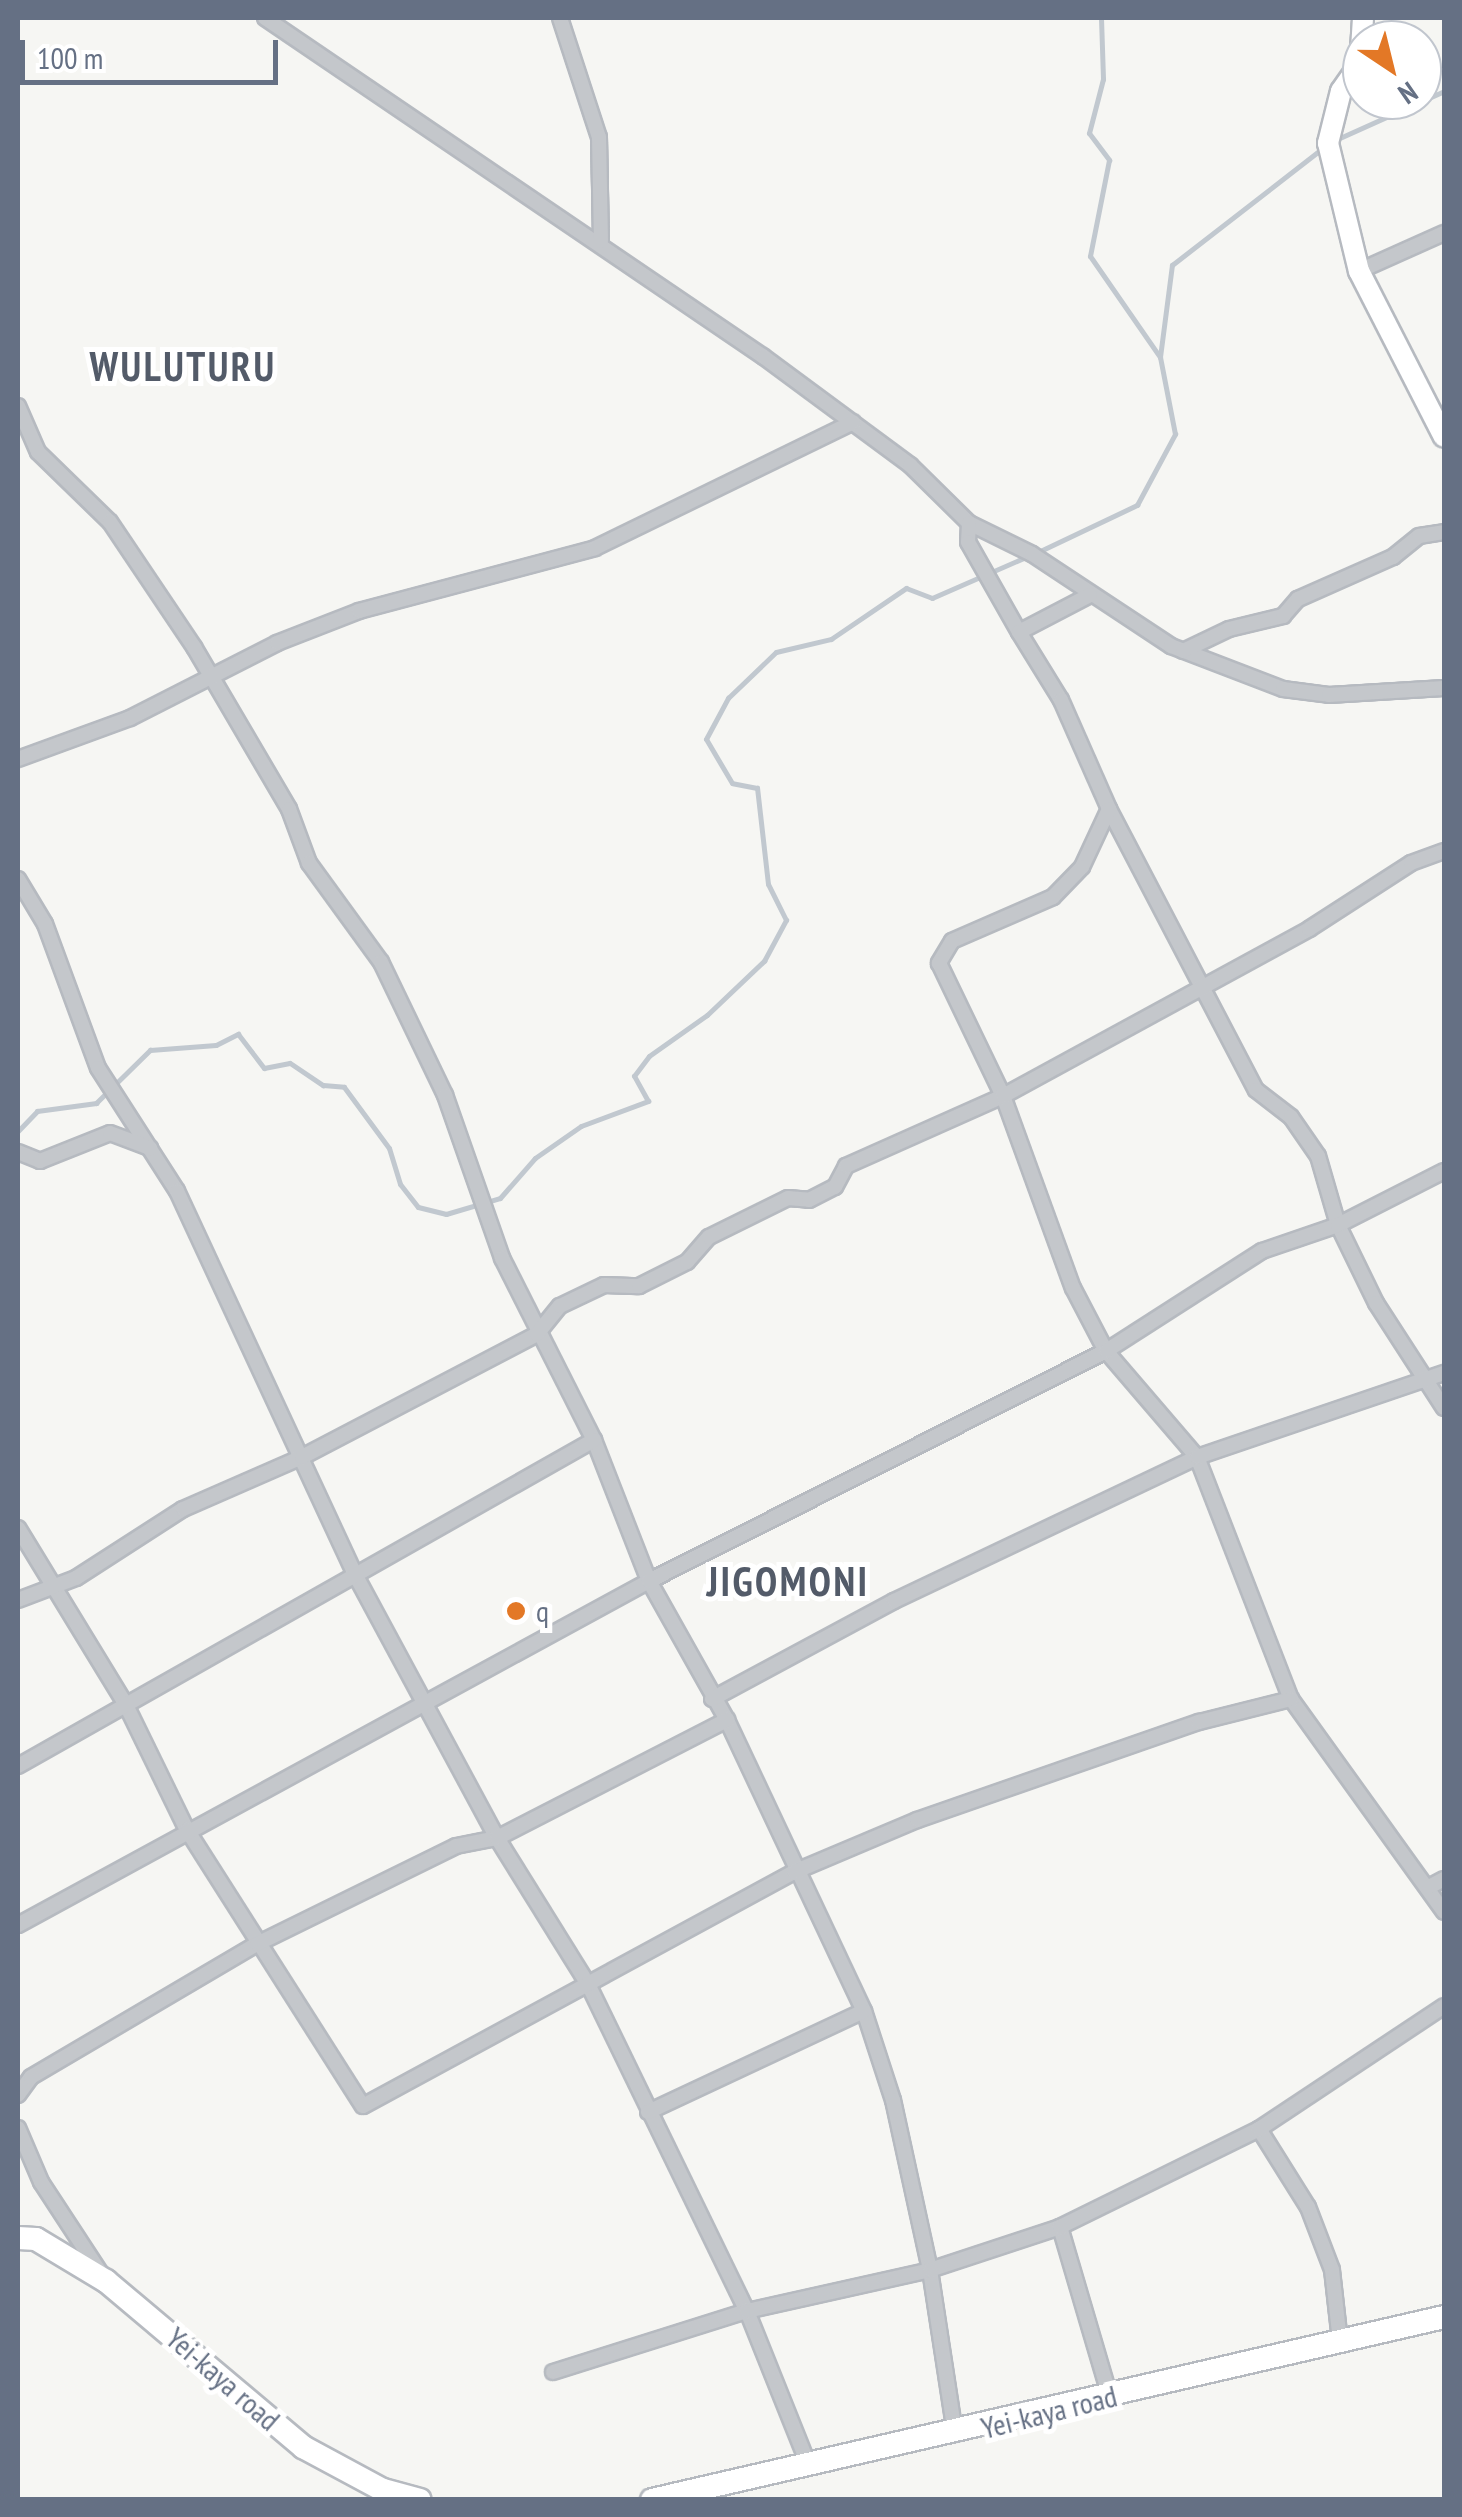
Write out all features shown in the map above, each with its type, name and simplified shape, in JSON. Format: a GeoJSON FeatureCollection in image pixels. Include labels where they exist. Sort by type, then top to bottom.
{"type":"FeatureCollection","features":[{"type":"Feature","properties":{"kind":"main road","name":"Yei-kaya road"},"geometry":{"type":"LineString","coordinates":[[27,2238],[106,2281],[303,2448],[383,2490],[420,2500]]}},
{"type":"Feature","properties":{"kind":"main road","name":"Yei-kaya road"},"geometry":{"type":"LineString","coordinates":[[652,2500],[955,2434],[1444,2317]]}},
{"type":"Feature","properties":{"kind":"street"},"geometry":{"type":"LineString","coordinates":[[265,18],[601,241],[853,422],[910,464],[968,523],[1032,554],[1183,651],[1238,675],[1314,693],[1444,688]]}},
{"type":"Feature","properties":{"kind":"street"},"geometry":{"type":"LineString","coordinates":[[560,18],[599,137],[601,241]]}},
{"type":"Feature","properties":{"kind":"street"},"geometry":{"type":"LineString","coordinates":[[1363,18],[1360,64],[1341,91],[1328,144],[1359,271],[1444,437]]}},
{"type":"Feature","properties":{"kind":"street"},"geometry":{"type":"LineString","coordinates":[[1359,271],[1444,233]]}},
{"type":"Feature","properties":{"kind":"street"},"geometry":{"type":"LineString","coordinates":[[18,406],[38,452],[110,522],[289,809],[308,862],[381,962],[444,1095],[536,1334],[594,1440],[649,1581],[727,1720],[794,1872],[864,2011],[893,2100],[930,2270],[955,2434]]}},
{"type":"Feature","properties":{"kind":"street"},"geometry":{"type":"LineString","coordinates":[[18,760],[130,718],[207,677],[359,611],[595,548],[853,422]]}},
{"type":"Feature","properties":{"kind":"street"},"geometry":{"type":"LineString","coordinates":[[968,523],[968,542],[1062,700],[1109,809],[1256,1090],[1291,1117],[1318,1156],[1338,1225],[1376,1304],[1444,1408]]}},
{"type":"Feature","properties":{"kind":"street"},"geometry":{"type":"LineString","coordinates":[[1183,651],[1229,629],[1283,616],[1298,599],[1392,557],[1418,536],[1444,532]]}},
{"type":"Feature","properties":{"kind":"street"},"geometry":{"type":"LineString","coordinates":[[1019,632],[1090,594]]}},
{"type":"Feature","properties":{"kind":"street"},"geometry":{"type":"LineString","coordinates":[[1109,809],[1082,867],[1053,897],[952,942],[939,963],[1003,1096],[1073,1288],[1106,1351],[1198,1457],[1291,1698],[1444,1912]]}},
{"type":"Feature","properties":{"kind":"street"},"geometry":{"type":"LineString","coordinates":[[18,1600],[57,1586],[183,1509],[302,1457],[536,1334],[560,1306],[604,1286],[639,1286],[687,1262],[709,1237],[788,1198],[809,1200],[834,1186],[846,1166],[1003,1096],[1412,863],[1444,850]]}},
{"type":"Feature","properties":{"kind":"street"},"geometry":{"type":"LineString","coordinates":[[18,879],[45,924],[104,1078],[177,1191],[357,1578],[430,1702],[497,1838],[588,1984],[747,2311],[809,2466]]}},
{"type":"Feature","properties":{"kind":"street"},"geometry":{"type":"LineString","coordinates":[[18,1152],[40,1160],[110,1133],[150,1148]]}},
{"type":"Feature","properties":{"kind":"street"},"geometry":{"type":"LineString","coordinates":[[18,1925],[649,1581],[1106,1351],[1262,1251],[1338,1225],[1444,1170]]}},
{"type":"Feature","properties":{"kind":"street"},"geometry":{"type":"LineString","coordinates":[[712,1699],[894,1601],[1198,1457],[1430,1382],[1444,1373]]}},
{"type":"Feature","properties":{"kind":"street"},"geometry":{"type":"LineString","coordinates":[[18,1766],[357,1578],[594,1440]]}},
{"type":"Feature","properties":{"kind":"street"},"geometry":{"type":"LineString","coordinates":[[18,1528],[57,1586],[126,1705],[188,1830],[256,1944],[363,2106],[794,1872],[917,1820],[1199,1722],[1291,1698]]}},
{"type":"Feature","properties":{"kind":"street"},"geometry":{"type":"LineString","coordinates":[[18,2095],[30,2077],[256,1944],[456,1846],[497,1838],[727,1720]]}},
{"type":"Feature","properties":{"kind":"street"},"geometry":{"type":"LineString","coordinates":[[1429,1887],[1444,1880]]}},
{"type":"Feature","properties":{"kind":"street"},"geometry":{"type":"LineString","coordinates":[[553,2372],[747,2311],[930,2270],[1060,2227],[1260,2129],[1444,2006]]}},
{"type":"Feature","properties":{"kind":"street"},"geometry":{"type":"LineString","coordinates":[[648,2112],[864,2011]]}},
{"type":"Feature","properties":{"kind":"street"},"geometry":{"type":"LineString","coordinates":[[18,2128],[40,2182],[106,2281]]}},
{"type":"Feature","properties":{"kind":"street"},"geometry":{"type":"LineString","coordinates":[[1260,2129],[1308,2207],[1332,2270],[1340,2341]]}},
{"type":"Feature","properties":{"kind":"street"},"geometry":{"type":"LineString","coordinates":[[1060,2227],[1110,2396]]}},
{"type":"Feature","properties":{"kind":"waterway"},"geometry":{"type":"LineString","coordinates":[[1101,18],[1103,79],[1089,133],[1109,160],[1090,256],[1160,357]]}},
{"type":"Feature","properties":{"kind":"waterway"},"geometry":{"type":"LineString","coordinates":[[1333,141],[1444,91]]}},
{"type":"Feature","properties":{"kind":"waterway"},"geometry":{"type":"LineString","coordinates":[[1038,552],[1137,505],[1175,434],[1160,357],[1172,265],[1324,147]]}},
{"type":"Feature","properties":{"kind":"waterway"},"geometry":{"type":"LineString","coordinates":[[18,1131],[37,1111],[96,1103],[150,1050],[216,1045],[238,1034],[264,1068],[290,1063],[323,1085],[344,1087],[389,1148],[400,1184],[418,1207],[446,1214],[500,1198],[535,1158],[581,1126],[648,1101],[634,1076],[649,1056],[707,1015],[764,961],[786,920],[768,884],[757,788],[732,783],[706,739],[728,698],[776,652],[831,639],[906,588],[932,598],[1028,556]]}},
{"type":"Feature","properties":{"kind":"place","name":"q"},"geometry":{"type":"Point","coordinates":[516,1611]}},
{"type":"Feature","properties":{"kind":"district","name":"WULUTURU"},"geometry":{"type":"Point","coordinates":[183,366]}},
{"type":"Feature","properties":{"kind":"district","name":"JIGOMONI"},"geometry":{"type":"Point","coordinates":[788,1581]}}]}
